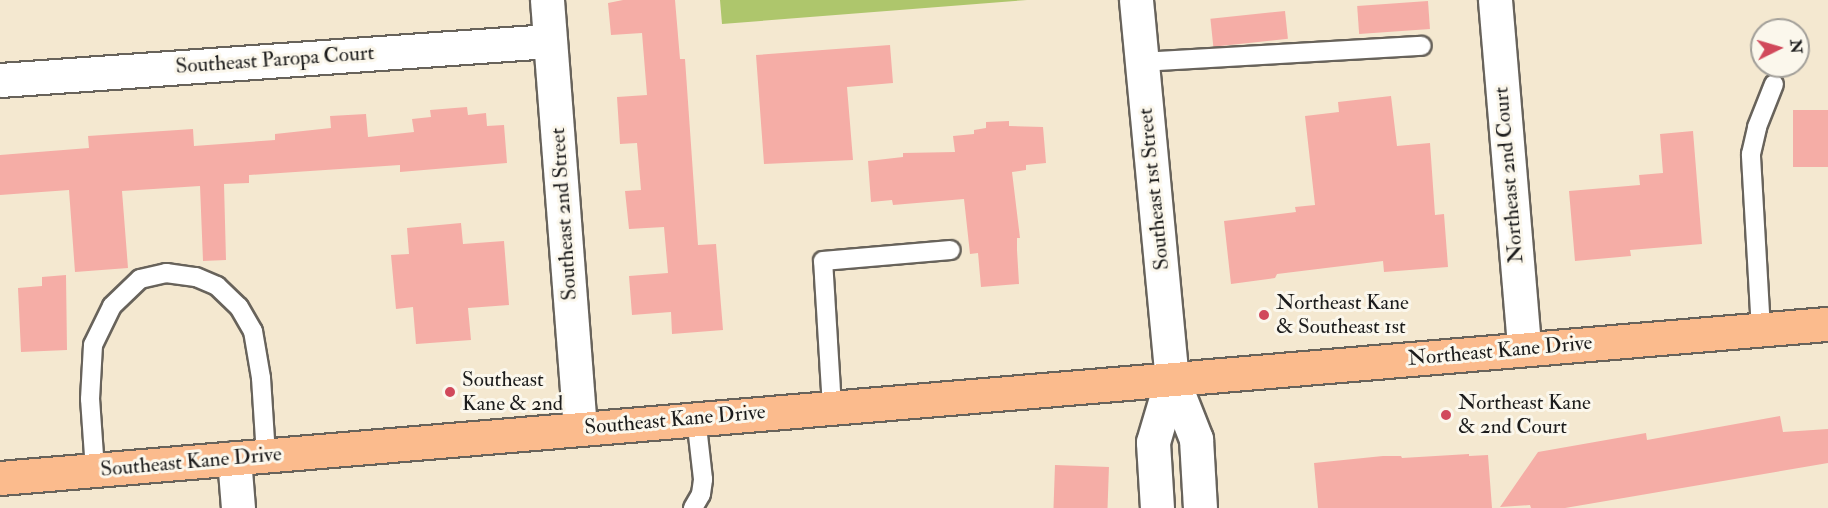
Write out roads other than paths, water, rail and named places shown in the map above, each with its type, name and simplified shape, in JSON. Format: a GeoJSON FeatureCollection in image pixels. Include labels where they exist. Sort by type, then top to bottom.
{"type":"FeatureCollection","features":[{"type":"Feature","properties":{"kind":"main road","name":"Northeast Kane Drive"},"geometry":{"type":"LineString","coordinates":[[1172,378],[1828,324]]}},
{"type":"Feature","properties":{"kind":"main road","name":"Southeast Kane Drive"},"geometry":{"type":"LineString","coordinates":[[0,478],[1172,378]]}},
{"type":"Feature","properties":{"kind":"street","name":"Southeast 2nd Street"},"geometry":{"type":"LineString","coordinates":[[547,0],[580,428]]}},
{"type":"Feature","properties":{"kind":"street","name":"Southeast 1st Street"},"geometry":{"type":"LineString","coordinates":[[1136,0],[1172,378],[1196,439],[1200,508]]}},
{"type":"Feature","properties":{"kind":"street","name":"Northeast 2nd Court"},"geometry":{"type":"LineString","coordinates":[[1495,0],[1524,349]]}},
{"type":"Feature","properties":{"kind":"street","name":"Southeast Paropa Court"},"geometry":{"type":"LineString","coordinates":[[0,80],[550,40]]}},
{"type":"Feature","properties":{"kind":"street","name":"Southeast 1st Street"},"geometry":{"type":"LineString","coordinates":[[1157,508],[1153,442],[1172,378]]}},
{"type":"Feature","properties":{"kind":"street"},"geometry":{"type":"LineString","coordinates":[[238,508],[250,457]]}},
{"type":"Feature","properties":{"kind":"lane"},"geometry":{"type":"LineString","coordinates":[[1141,62],[1422,46]]}},
{"type":"Feature","properties":{"kind":"lane"},"geometry":{"type":"LineString","coordinates":[[1761,330],[1751,154],[1756,127],[1774,84]]}},
{"type":"Feature","properties":{"kind":"lane"},"geometry":{"type":"LineString","coordinates":[[832,407],[823,261],[951,250]]}},
{"type":"Feature","properties":{"kind":"lane"},"geometry":{"type":"LineString","coordinates":[[95,470],[90,399],[93,345],[112,306],[140,279],[166,273],[196,277],[217,286],[239,307],[253,331],[261,378],[250,457]]}},
{"type":"Feature","properties":{"kind":"lane"},"geometry":{"type":"LineString","coordinates":[[693,508],[701,494],[703,479],[696,418]]}},
{"type":"Feature","properties":{"kind":"place","name":"Northeast Kane & Southeast 1st"},"geometry":{"type":"Point","coordinates":[1264,315]}},
{"type":"Feature","properties":{"kind":"place","name":"Southeast Kane & 2nd"},"geometry":{"type":"Point","coordinates":[450,392]}},
{"type":"Feature","properties":{"kind":"place","name":"Northeast Kane & 2nd Court"},"geometry":{"type":"Point","coordinates":[1446,415]}}]}
